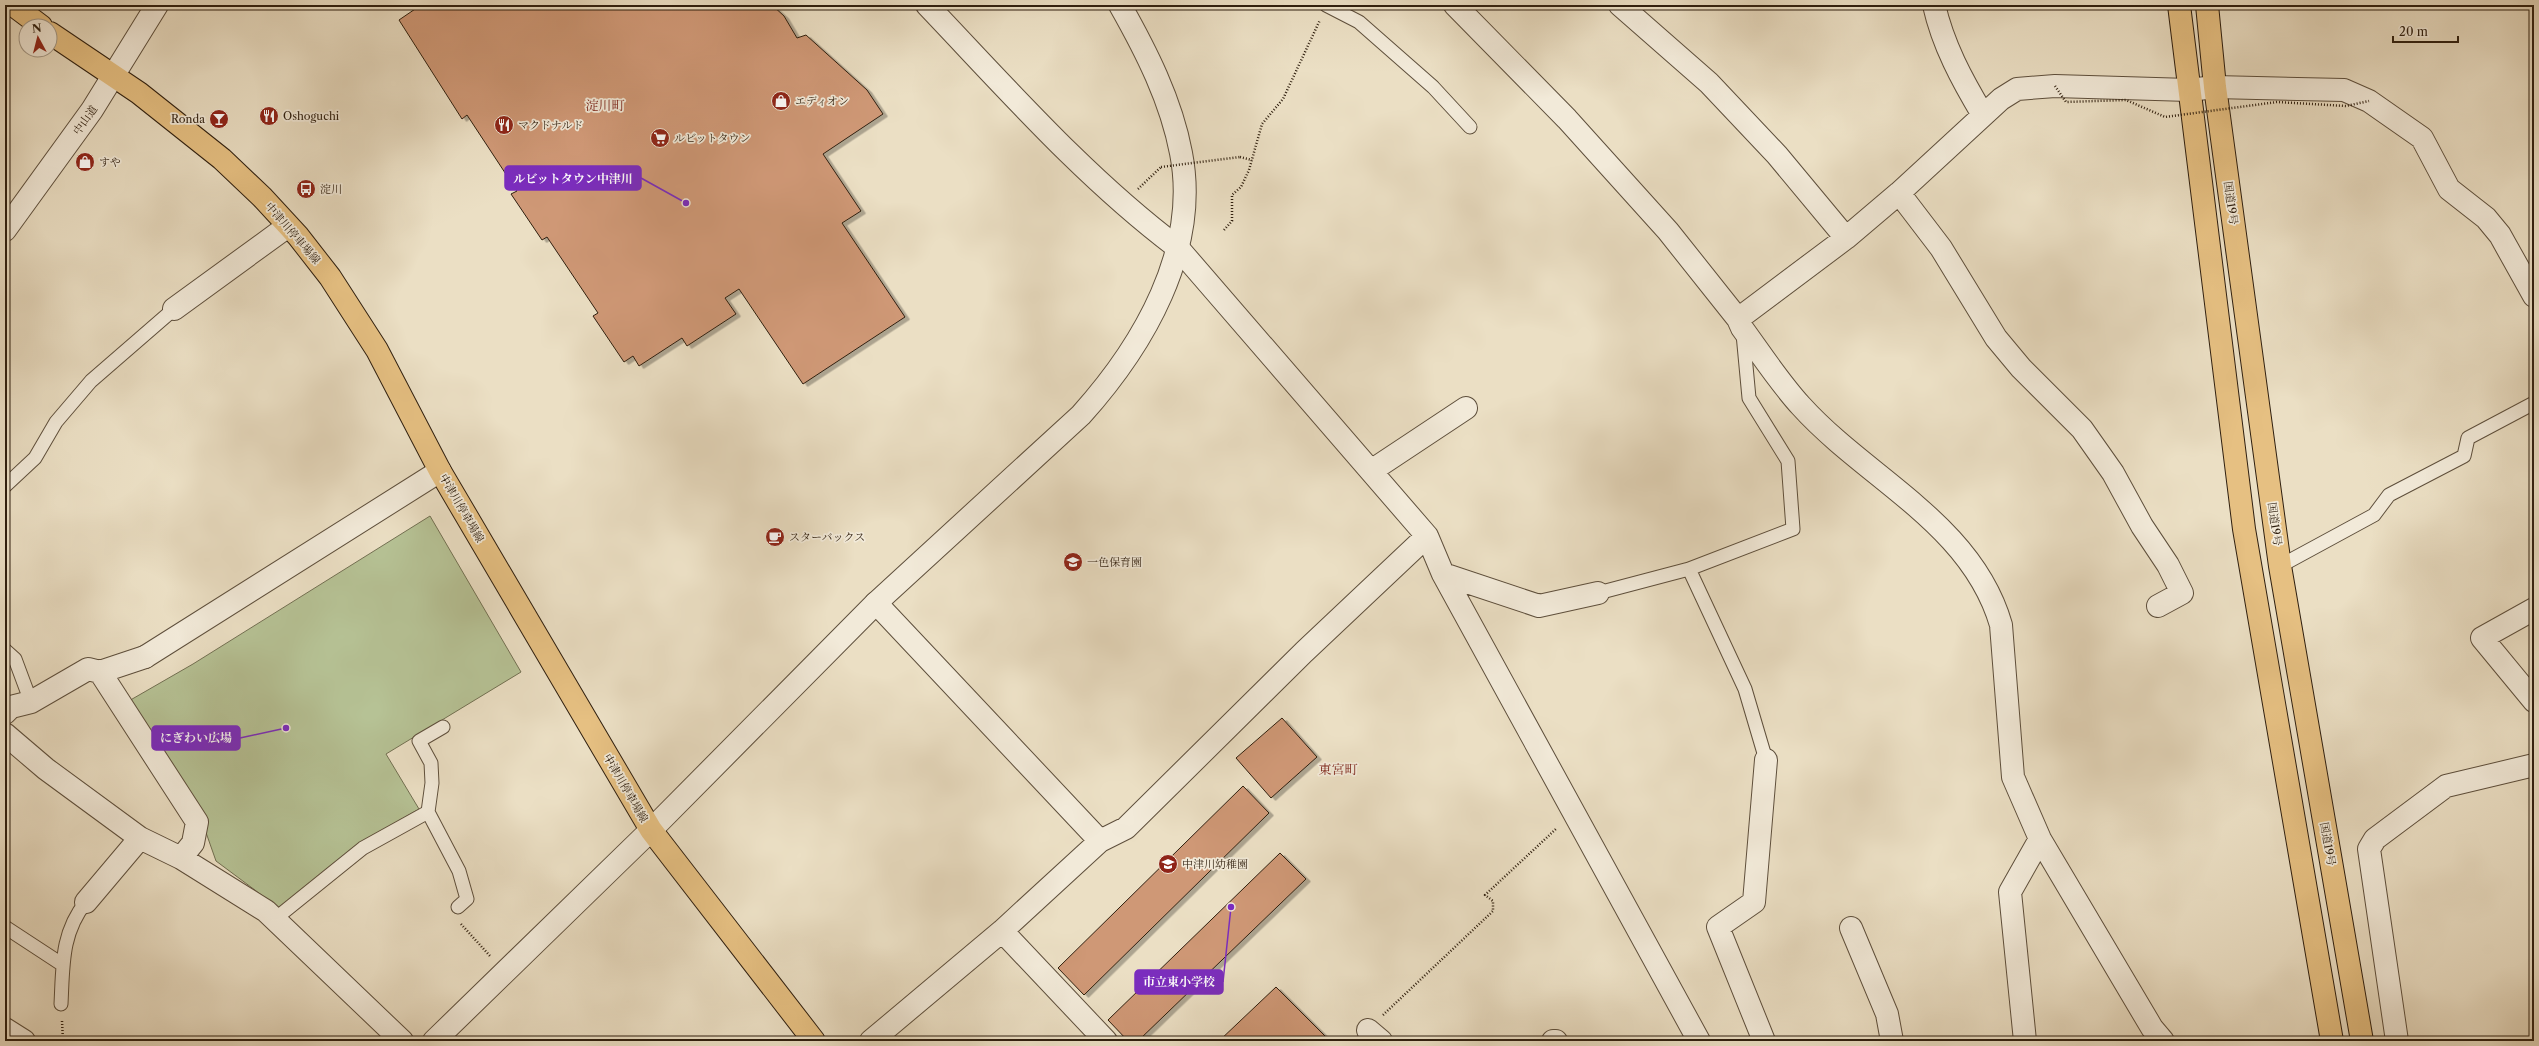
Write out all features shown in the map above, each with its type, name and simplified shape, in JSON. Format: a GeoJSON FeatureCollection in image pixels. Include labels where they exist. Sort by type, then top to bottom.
{"type":"FeatureCollection","features":[{"type":"Feature","properties":{"kind":"main road"},"geometry":{"type":"LineString","coordinates":[[12,5],[30,18]]}},
{"type":"Feature","properties":{"kind":"main road"},"geometry":{"type":"LineString","coordinates":[[2179,5],[2244,529],[2332,1041]]}},
{"type":"Feature","properties":{"kind":"main road","name":"国道19号"},"geometry":{"type":"LineString","coordinates":[[2207,5],[2215,87],[2280,566],[2362,1041]]}},
{"type":"Feature","properties":{"kind":"main road","name":"中津川停車場線"},"geometry":{"type":"LineString","coordinates":[[58,38],[139,93],[222,159],[288,226],[330,277],[377,350],[440,471],[651,830],[814,1041]]}},
{"type":"Feature","properties":{"kind":"street","name":"中山道"},"geometry":{"type":"LineString","coordinates":[[8,220],[92,110],[157,5]]}},
{"type":"Feature","properties":{"kind":"street"},"geometry":{"type":"LineString","coordinates":[[927,5],[1038,122],[1136,216],[1178,248],[1427,536],[1442,574],[1697,1040]]}},
{"type":"Feature","properties":{"kind":"street"},"geometry":{"type":"LineString","coordinates":[[434,1041],[651,830],[876,603],[1081,415],[1104,389],[1157,306],[1178,248],[1184,193],[1182,153],[1167,100],[1135,30],[1120,5]]}},
{"type":"Feature","properties":{"kind":"street"},"geometry":{"type":"LineString","coordinates":[[1455,5],[1567,119],[1668,232],[1740,323],[1801,406],[1944,531],[1974,566],[1995,604],[2001,625],[2013,777],[2040,839],[2152,1028],[2163,1041]]}},
{"type":"Feature","properties":{"kind":"street"},"geometry":{"type":"LineString","coordinates":[[1620,5],[1709,83],[1777,155],[1846,238]]}},
{"type":"Feature","properties":{"kind":"street"},"geometry":{"type":"LineString","coordinates":[[1934,5],[1940,34],[1966,87],[1983,115]]}},
{"type":"Feature","properties":{"kind":"street"},"geometry":{"type":"LineString","coordinates":[[1740,323],[1846,238],[1899,193],[1983,115],[2017,89],[2055,86],[2189,90],[2215,87],[2344,90],[2369,101],[2422,138],[2450,189],[2486,218],[2500,235],[2534,296]]}},
{"type":"Feature","properties":{"kind":"street"},"geometry":{"type":"LineString","coordinates":[[1899,193],[1941,248],[1996,338],[2021,368],[2082,429],[2113,473],[2142,526],[2168,565],[2182,593],[2158,606]]}},
{"type":"Feature","properties":{"kind":"street"},"geometry":{"type":"LineString","coordinates":[[174,309],[288,226]]}},
{"type":"Feature","properties":{"kind":"street"},"geometry":{"type":"LineString","coordinates":[[1371,471],[1466,408]]}},
{"type":"Feature","properties":{"kind":"street"},"geometry":{"type":"LineString","coordinates":[[5,714],[11,707],[31,702],[88,669],[100,672],[145,657],[440,471]]}},
{"type":"Feature","properties":{"kind":"street"},"geometry":{"type":"LineString","coordinates":[[871,1041],[1002,931],[1100,841],[1126,828],[1304,652],[1427,536]]}},
{"type":"Feature","properties":{"kind":"street"},"geometry":{"type":"LineString","coordinates":[[1442,574],[1539,606],[1598,592]]}},
{"type":"Feature","properties":{"kind":"street"},"geometry":{"type":"LineString","coordinates":[[876,603],[1100,841]]}},
{"type":"Feature","properties":{"kind":"street"},"geometry":{"type":"LineString","coordinates":[[2534,609],[2482,638],[2534,701]]}},
{"type":"Feature","properties":{"kind":"street"},"geometry":{"type":"LineString","coordinates":[[100,672],[197,822],[193,842],[181,858]]}},
{"type":"Feature","properties":{"kind":"street"},"geometry":{"type":"LineString","coordinates":[[5,734],[46,769],[140,838],[181,858],[266,911],[402,1041]]}},
{"type":"Feature","properties":{"kind":"street"},"geometry":{"type":"LineString","coordinates":[[1764,1041],[1718,927],[1754,902],[1766,760]]}},
{"type":"Feature","properties":{"kind":"street"},"geometry":{"type":"LineString","coordinates":[[2397,1041],[2368,849],[2374,839],[2446,786],[2534,765]]}},
{"type":"Feature","properties":{"kind":"street"},"geometry":{"type":"LineString","coordinates":[[86,902],[140,838]]}},
{"type":"Feature","properties":{"kind":"street"},"geometry":{"type":"LineString","coordinates":[[2025,1041],[2010,892],[2040,839]]}},
{"type":"Feature","properties":{"kind":"street"},"geometry":{"type":"LineString","coordinates":[[1851,928],[1887,1014],[1892,1041]]}},
{"type":"Feature","properties":{"kind":"street"},"geometry":{"type":"LineString","coordinates":[[1002,931],[1106,1041]]}},
{"type":"Feature","properties":{"kind":"street"},"geometry":{"type":"LineString","coordinates":[[5,1028],[24,1041]]}},
{"type":"Feature","properties":{"kind":"lane"},"geometry":{"type":"LineString","coordinates":[[1326,5],[1359,22],[1433,87],[1470,127]]}},
{"type":"Feature","properties":{"kind":"lane"},"geometry":{"type":"LineString","coordinates":[[5,486],[36,458],[56,422],[91,381],[174,309]]}},
{"type":"Feature","properties":{"kind":"lane"},"geometry":{"type":"LineString","coordinates":[[1598,592],[1689,569],[1793,528],[1788,461],[1749,398],[1740,323]]}},
{"type":"Feature","properties":{"kind":"lane"},"geometry":{"type":"LineString","coordinates":[[2280,566],[2374,515],[2389,495],[2464,456],[2468,438],[2534,403]]}},
{"type":"Feature","properties":{"kind":"lane"},"geometry":{"type":"LineString","coordinates":[[1689,569],[1744,689],[1766,760]]}},
{"type":"Feature","properties":{"kind":"lane"},"geometry":{"type":"LineString","coordinates":[[5,650],[15,659],[31,702]]}},
{"type":"Feature","properties":{"kind":"lane"},"geometry":{"type":"LineString","coordinates":[[443,727],[418,741],[431,763],[432,783],[428,812],[459,871],[467,899],[458,907]]}},
{"type":"Feature","properties":{"kind":"lane"},"geometry":{"type":"LineString","coordinates":[[274,919],[363,848],[428,812]]}},
{"type":"Feature","properties":{"kind":"lane"},"geometry":{"type":"LineString","coordinates":[[61,1004],[63,955],[74,916],[86,902]]}},
{"type":"Feature","properties":{"kind":"lane"},"geometry":{"type":"LineString","coordinates":[[5,927],[63,965]]}},
{"type":"Feature","properties":{"kind":"path"},"geometry":{"type":"LineString","coordinates":[[1224,230],[1232,221],[1232,195],[1241,187],[1252,160],[1262,124],[1283,99],[1326,5]]}},
{"type":"Feature","properties":{"kind":"path"},"geometry":{"type":"LineString","coordinates":[[2055,86],[2066,102],[2126,100],[2165,117],[2277,102],[2346,106],[2369,101]]}},
{"type":"Feature","properties":{"kind":"path"},"geometry":{"type":"LineString","coordinates":[[1136,191],[1161,167],[1240,157],[1252,160]]}},
{"type":"Feature","properties":{"kind":"path"},"geometry":{"type":"LineString","coordinates":[[1375,1035],[1493,911],[1492,901],[1485,895],[1573,812]]}},
{"type":"Feature","properties":{"kind":"path"},"geometry":{"type":"LineString","coordinates":[[458,907],[454,915],[505,972]]}},
{"type":"Feature","properties":{"kind":"green space"},"geometry":{"type":"Polygon","coordinates":[[[430,516],[521,672],[386,754],[419,809],[357,845],[279,908],[216,861],[203,824],[127,702],[193,664],[430,516]]]}},
{"type":"Feature","properties":{"kind":"building"},"geometry":{"type":"Polygon","coordinates":[[[421,5],[772,5],[784,16],[797,38],[806,35],[867,90],[883,114],[823,154],[861,211],[842,223],[905,317],[803,384],[739,289],[725,298],[736,314],[687,346],[682,338],[639,366],[633,356],[624,362],[593,316],[598,313],[547,237],[542,240],[511,194],[517,191],[467,115],[462,119],[399,20],[421,5]]]}},
{"type":"Feature","properties":{"kind":"building"},"geometry":{"type":"Polygon","coordinates":[[[1282,718],[1317,757],[1271,798],[1236,758],[1282,718]]]}},
{"type":"Feature","properties":{"kind":"building"},"geometry":{"type":"Polygon","coordinates":[[[1243,786],[1269,813],[1084,995],[1058,968],[1243,786]]]}},
{"type":"Feature","properties":{"kind":"building"},"geometry":{"type":"Polygon","coordinates":[[[1280,853],[1306,879],[1138,1041],[1128,1041],[1108,1020],[1280,853]]]}},
{"type":"Feature","properties":{"kind":"building"},"geometry":{"type":"Polygon","coordinates":[[[1276,987],[1330,1041],[1219,1041],[1276,987]]]}},
{"type":"Feature","properties":{"kind":"place","name":"エディオン"},"geometry":{"type":"Point","coordinates":[781,101]}},
{"type":"Feature","properties":{"kind":"place","name":"Oshoguchi"},"geometry":{"type":"Point","coordinates":[269,116]}},
{"type":"Feature","properties":{"kind":"place","name":"Ronda"},"geometry":{"type":"Point","coordinates":[219,119]}},
{"type":"Feature","properties":{"kind":"place","name":"マクドナルド"},"geometry":{"type":"Point","coordinates":[504,125]}},
{"type":"Feature","properties":{"kind":"place","name":"ルビットタウン"},"geometry":{"type":"Point","coordinates":[660,138]}},
{"type":"Feature","properties":{"kind":"place","name":"すや"},"geometry":{"type":"Point","coordinates":[85,162]}},
{"type":"Feature","properties":{"kind":"place","name":"淀川"},"geometry":{"type":"Point","coordinates":[306,189]}},
{"type":"Feature","properties":{"kind":"place","name":"ルビットタウン中津川"},"geometry":{"type":"Point","coordinates":[686,203]}},
{"type":"Feature","properties":{"kind":"place","name":"スターバックス"},"geometry":{"type":"Point","coordinates":[775,537]}},
{"type":"Feature","properties":{"kind":"place","name":"一色保育園"},"geometry":{"type":"Point","coordinates":[1073,562]}},
{"type":"Feature","properties":{"kind":"place","name":"にぎわい広場"},"geometry":{"type":"Point","coordinates":[286,728]}},
{"type":"Feature","properties":{"kind":"place","name":"中津川幼稚園"},"geometry":{"type":"Point","coordinates":[1168,864]}},
{"type":"Feature","properties":{"kind":"place","name":"市立東小学校"},"geometry":{"type":"Point","coordinates":[1231,907]}},
{"type":"Feature","properties":{"kind":"district","name":"淀川町"},"geometry":{"type":"Point","coordinates":[605,105]}},
{"type":"Feature","properties":{"kind":"district","name":"東宮町"},"geometry":{"type":"Point","coordinates":[1338,769]}}]}
